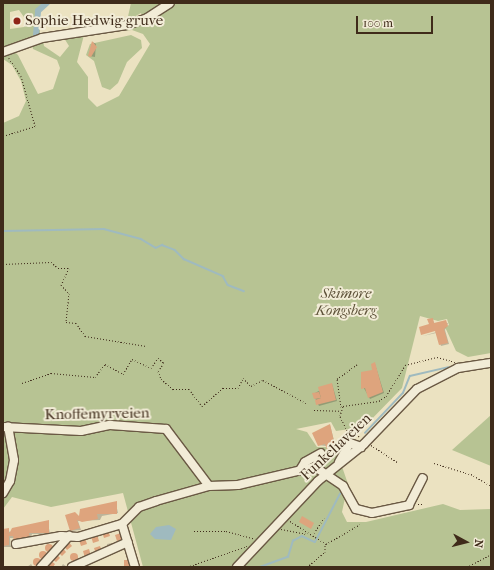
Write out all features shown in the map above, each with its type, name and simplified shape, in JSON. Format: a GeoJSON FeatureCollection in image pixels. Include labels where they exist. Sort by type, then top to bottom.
{"type":"FeatureCollection","features":[{"type":"Feature","properties":{"kind":"street"},"geometry":{"type":"LineString","coordinates":[[4,52],[42,38],[127,25],[147,18],[170,3]]}},
{"type":"Feature","properties":{"kind":"street","name":"Funkeliaveien"},"geometry":{"type":"LineString","coordinates":[[237,567],[259,542],[278,526],[326,474],[364,444],[417,389],[458,368],[491,363]]}},
{"type":"Feature","properties":{"kind":"street","name":"Knoffemyrveien"},"geometry":{"type":"LineString","coordinates":[[5,427],[81,431],[110,425],[166,430],[209,486]]}},
{"type":"Feature","properties":{"kind":"street"},"geometry":{"type":"LineString","coordinates":[[3,493],[10,481],[14,460],[5,427]]}},
{"type":"Feature","properties":{"kind":"street"},"geometry":{"type":"LineString","coordinates":[[337,464],[350,443],[364,444]]}},
{"type":"Feature","properties":{"kind":"street"},"geometry":{"type":"LineString","coordinates":[[300,470],[305,462],[321,453]]}},
{"type":"Feature","properties":{"kind":"street"},"geometry":{"type":"LineString","coordinates":[[16,544],[69,536],[78,537],[122,524],[138,507],[209,486],[238,485],[300,470],[317,468],[343,486],[351,504],[372,513],[409,505],[423,478]]}},
{"type":"Feature","properties":{"kind":"street"},"geometry":{"type":"LineString","coordinates":[[122,524],[135,567]]}},
{"type":"Feature","properties":{"kind":"street"},"geometry":{"type":"LineString","coordinates":[[41,567],[69,536]]}},
{"type":"Feature","properties":{"kind":"street"},"geometry":{"type":"LineString","coordinates":[[72,567],[128,542]]}},
{"type":"Feature","properties":{"kind":"path"},"geometry":{"type":"LineString","coordinates":[[3,136],[35,126],[21,76],[4,52]]}},
{"type":"Feature","properties":{"kind":"path"},"geometry":{"type":"LineString","coordinates":[[3,264],[51,262],[58,268],[69,268],[61,285],[69,293],[66,322],[76,324],[85,336],[146,346]]}},
{"type":"Feature","properties":{"kind":"path"},"geometry":{"type":"LineString","coordinates":[[22,383],[51,373],[95,378],[105,364],[123,374],[132,359],[151,368],[158,358],[164,363],[158,371],[161,378],[173,389],[189,389],[202,406],[223,388],[238,388],[244,378],[251,386],[263,380],[306,403]]}},
{"type":"Feature","properties":{"kind":"path"},"geometry":{"type":"LineString","coordinates":[[340,408],[379,401],[391,389],[399,371],[414,362],[448,358],[455,360],[458,368]]}},
{"type":"Feature","properties":{"kind":"path"},"geometry":{"type":"LineString","coordinates":[[350,443],[340,411],[337,379],[358,364]]}},
{"type":"Feature","properties":{"kind":"path"},"geometry":{"type":"LineString","coordinates":[[314,410],[334,408],[340,411]]}},
{"type":"Feature","properties":{"kind":"path"},"geometry":{"type":"LineString","coordinates":[[355,431],[364,444],[399,463]]}},
{"type":"Feature","properties":{"kind":"path"},"geometry":{"type":"LineString","coordinates":[[434,463],[471,474],[491,486]]}},
{"type":"Feature","properties":{"kind":"path"},"geometry":{"type":"LineString","coordinates":[[286,516],[307,534]]}},
{"type":"Feature","properties":{"kind":"path"},"geometry":{"type":"LineString","coordinates":[[315,535],[324,518]]}},
{"type":"Feature","properties":{"kind":"path"},"geometry":{"type":"LineString","coordinates":[[326,544],[360,524]]}},
{"type":"Feature","properties":{"kind":"path"},"geometry":{"type":"LineString","coordinates":[[278,526],[284,533],[315,535],[326,544]]}},
{"type":"Feature","properties":{"kind":"path"},"geometry":{"type":"LineString","coordinates":[[194,531],[226,531],[259,542]]}},
{"type":"Feature","properties":{"kind":"path"},"geometry":{"type":"LineString","coordinates":[[187,567],[188,564],[226,556],[259,542]]}},
{"type":"Feature","properties":{"kind":"path"},"geometry":{"type":"LineString","coordinates":[[307,567],[325,552],[326,544]]}},
{"type":"Feature","properties":{"kind":"path"},"geometry":{"type":"LineString","coordinates":[[467,567],[491,554]]}},
{"type":"Feature","properties":{"kind":"green space","name":"Skimore Kongsberg"},"geometry":{"type":"Polygon","coordinates":[[[3,3],[50,3],[40,12],[40,36],[10,48],[18,55],[38,94],[53,89],[60,68],[57,60],[33,49],[32,45],[43,40],[44,46],[60,57],[69,46],[64,38],[84,35],[77,62],[88,77],[88,98],[97,107],[119,96],[150,44],[143,34],[132,30],[96,33],[144,21],[141,13],[127,21],[131,3],[491,3],[491,353],[468,357],[456,351],[445,327],[449,325],[447,319],[438,321],[420,316],[402,388],[364,427],[336,431],[331,422],[296,429],[307,432],[317,447],[330,447],[338,455],[348,484],[342,512],[347,522],[366,522],[443,504],[460,510],[491,509],[491,567],[143,567],[123,493],[51,507],[12,497],[3,509],[3,123],[19,116],[26,101],[21,81],[12,65],[3,59],[3,3]],[[19,10],[10,12],[10,29],[24,27],[26,20],[19,10]]]}},
{"type":"Feature","properties":{"kind":"green space"},"geometry":{"type":"Polygon","coordinates":[[[131,35],[141,40],[142,48],[127,62],[118,83],[110,90],[102,87],[94,61],[86,55],[90,44],[131,35]]]}},
{"type":"Feature","properties":{"kind":"green space"},"geometry":{"type":"Polygon","coordinates":[[[491,415],[491,466],[452,450],[491,415]]]}},
{"type":"Feature","properties":{"kind":"water"},"geometry":{"type":"Polygon","coordinates":[[[169,525],[176,529],[171,540],[155,539],[150,534],[156,527],[169,525]]]}},
{"type":"Feature","properties":{"kind":"building"},"geometry":{"type":"Polygon","coordinates":[[[92,41],[97,47],[91,57],[88,56],[92,41]]]}},
{"type":"Feature","properties":{"kind":"building"},"geometry":{"type":"Polygon","coordinates":[[[433,318],[434,323],[446,320],[448,326],[444,329],[448,343],[439,345],[435,331],[421,335],[419,327],[429,324],[427,319],[433,318]]]}},
{"type":"Feature","properties":{"kind":"building"},"geometry":{"type":"Polygon","coordinates":[[[375,362],[383,392],[368,398],[365,388],[361,389],[361,372],[372,370],[371,364],[375,362]]]}},
{"type":"Feature","properties":{"kind":"building"},"geometry":{"type":"Polygon","coordinates":[[[332,383],[336,400],[316,405],[315,400],[321,398],[318,387],[332,383]]]}},
{"type":"Feature","properties":{"kind":"building"},"geometry":{"type":"Polygon","coordinates":[[[319,392],[321,398],[314,399],[312,393],[319,392]]]}},
{"type":"Feature","properties":{"kind":"building"},"geometry":{"type":"Polygon","coordinates":[[[330,424],[336,450],[328,452],[325,444],[318,446],[312,433],[330,424]]]}},
{"type":"Feature","properties":{"kind":"building"},"geometry":{"type":"Polygon","coordinates":[[[117,501],[117,514],[97,514],[98,519],[82,522],[77,520],[80,528],[70,531],[65,515],[75,512],[79,516],[80,509],[117,501]]]}},
{"type":"Feature","properties":{"kind":"building"},"geometry":{"type":"Polygon","coordinates":[[[302,516],[314,523],[311,529],[299,522],[302,516]]]}},
{"type":"Feature","properties":{"kind":"building"},"geometry":{"type":"Polygon","coordinates":[[[49,520],[49,533],[29,533],[30,538],[14,541],[13,536],[9,536],[9,545],[3,546],[3,529],[9,528],[9,534],[12,528],[49,520]]]}},
{"type":"Feature","properties":{"kind":"building"},"geometry":{"type":"Polygon","coordinates":[[[108,530],[110,536],[104,538],[102,532],[108,530]]]}},
{"type":"Feature","properties":{"kind":"building"},"geometry":{"type":"Polygon","coordinates":[[[121,533],[123,539],[117,541],[115,535],[121,533]]]}},
{"type":"Feature","properties":{"kind":"building"},"geometry":{"type":"Polygon","coordinates":[[[97,534],[99,541],[93,543],[91,536],[97,534]]]}},
{"type":"Feature","properties":{"kind":"building"},"geometry":{"type":"Polygon","coordinates":[[[85,538],[87,544],[81,546],[79,540],[85,538]]]}},
{"type":"Feature","properties":{"kind":"building"},"geometry":{"type":"Polygon","coordinates":[[[68,541],[72,546],[67,550],[63,545],[68,541]]]}},
{"type":"Feature","properties":{"kind":"building"},"geometry":{"type":"Polygon","coordinates":[[[49,544],[52,545],[52,551],[49,552],[46,551],[45,548],[46,545],[49,544]]]}},
{"type":"Feature","properties":{"kind":"building"},"geometry":{"type":"Polygon","coordinates":[[[100,546],[102,552],[96,554],[94,548],[100,546]]]}},
{"type":"Feature","properties":{"kind":"building"},"geometry":{"type":"Polygon","coordinates":[[[62,547],[66,552],[62,556],[57,551],[62,547]]]}},
{"type":"Feature","properties":{"kind":"building"},"geometry":{"type":"Polygon","coordinates":[[[89,549],[91,556],[85,558],[83,551],[89,549]]]}},
{"type":"Feature","properties":{"kind":"building"},"geometry":{"type":"Polygon","coordinates":[[[43,551],[46,552],[46,558],[43,559],[40,558],[39,555],[40,552],[43,551]]]}},
{"type":"Feature","properties":{"kind":"building"},"geometry":{"type":"Polygon","coordinates":[[[56,553],[60,558],[56,562],[51,558],[56,553]]]}},
{"type":"Feature","properties":{"kind":"building"},"geometry":{"type":"Polygon","coordinates":[[[74,553],[77,554],[77,560],[74,561],[71,560],[70,557],[71,554],[74,553]]]}},
{"type":"Feature","properties":{"kind":"building"},"geometry":{"type":"Polygon","coordinates":[[[37,558],[40,559],[40,565],[37,566],[34,565],[33,562],[34,559],[37,558]]]}},
{"type":"Feature","properties":{"kind":"building"},"geometry":{"type":"Polygon","coordinates":[[[50,560],[55,564],[53,567],[46,566],[50,560]]]}},
{"type":"Feature","properties":{"kind":"building"},"geometry":{"type":"Polygon","coordinates":[[[124,560],[130,560],[130,567],[124,566],[124,560]]]}},
{"type":"Feature","properties":{"kind":"waterway"},"geometry":{"type":"LineString","coordinates":[[36,35],[38,11],[47,3]]}},
{"type":"Feature","properties":{"kind":"waterway"},"geometry":{"type":"LineString","coordinates":[[3,231],[104,229],[141,239],[156,248],[162,245],[175,250],[184,259],[223,276],[228,285],[244,291]]}},
{"type":"Feature","properties":{"kind":"waterway"},"geometry":{"type":"LineString","coordinates":[[365,433],[403,393],[410,376],[448,367]]}},
{"type":"Feature","properties":{"kind":"waterway"},"geometry":{"type":"LineString","coordinates":[[260,567],[288,557],[293,541],[302,536],[315,542],[340,494]]}},
{"type":"Feature","properties":{"kind":"place","name":"Sophie Hedwig gruve"},"geometry":{"type":"Point","coordinates":[17,21]}}]}
